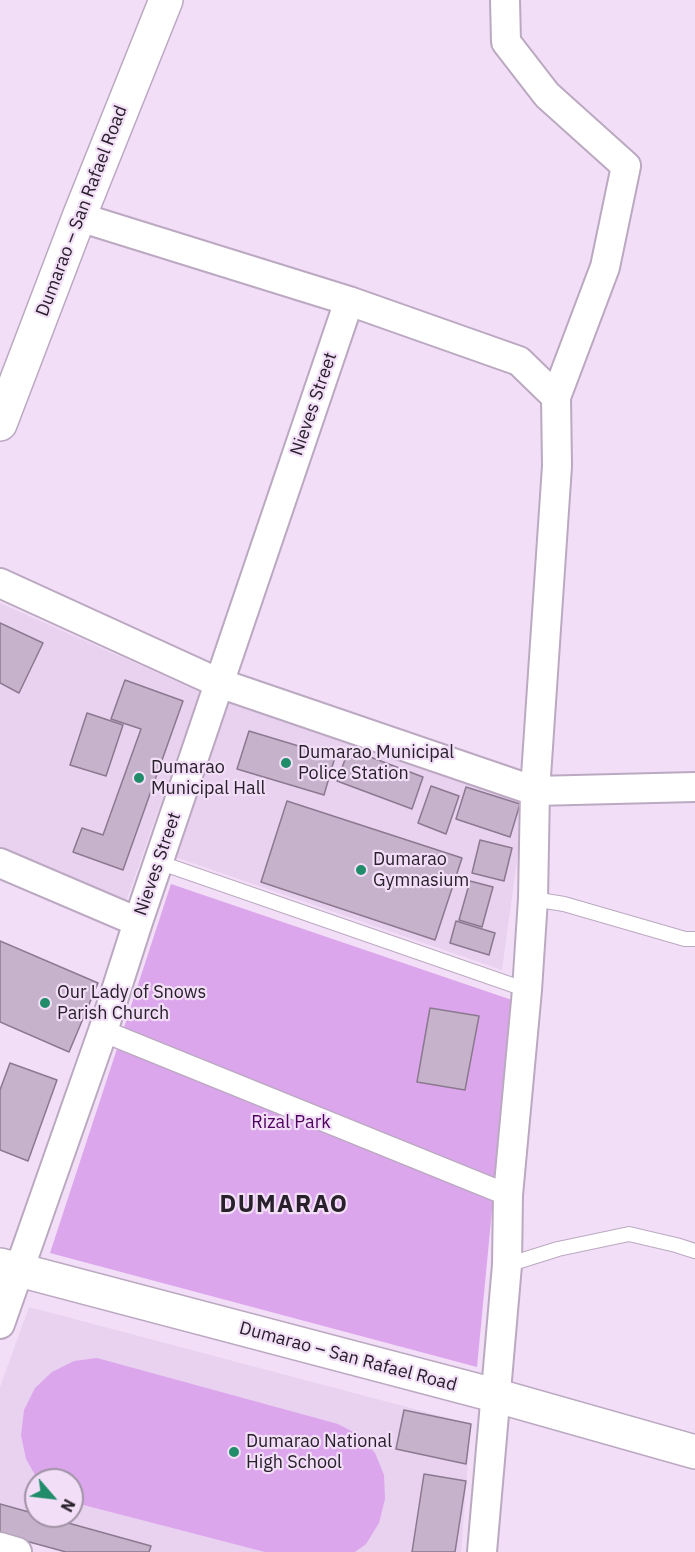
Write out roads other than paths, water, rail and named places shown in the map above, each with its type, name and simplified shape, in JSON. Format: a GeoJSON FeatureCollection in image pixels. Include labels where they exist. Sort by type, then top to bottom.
{"type":"FeatureCollection","features":[{"type":"Feature","properties":{"kind":"main road","name":"Dumarao – San Rafael Road"},"geometry":{"type":"LineString","coordinates":[[0,424],[79,217],[166,0]]}},
{"type":"Feature","properties":{"kind":"main road","name":"Dumarao – San Rafael Road"},"geometry":{"type":"LineString","coordinates":[[10,1268],[494,1395],[695,1452]]}},
{"type":"Feature","properties":{"kind":"street"},"geometry":{"type":"LineString","coordinates":[[482,1552],[507,1265],[508,1195],[533,899],[536,791],[557,466],[556,397],[604,267],[626,166],[547,95],[506,42],[505,0]]}},
{"type":"Feature","properties":{"kind":"street"},"geometry":{"type":"LineString","coordinates":[[79,217],[349,301],[519,361],[556,397]]}},
{"type":"Feature","properties":{"kind":"street","name":"Nieves Street"},"geometry":{"type":"LineString","coordinates":[[0,1324],[10,1268],[103,1031],[158,862],[349,301]]}},
{"type":"Feature","properties":{"kind":"street"},"geometry":{"type":"LineString","coordinates":[[0,583],[219,683],[536,791],[695,787]]}},
{"type":"Feature","properties":{"kind":"street"},"geometry":{"type":"LineString","coordinates":[[0,863],[138,922]]}},
{"type":"Feature","properties":{"kind":"street"},"geometry":{"type":"LineString","coordinates":[[103,1031],[508,1195]]}},
{"type":"Feature","properties":{"kind":"street"},"geometry":{"type":"LineString","coordinates":[[0,1547],[17,1552]]}},
{"type":"Feature","properties":{"kind":"lane"},"geometry":{"type":"LineString","coordinates":[[158,862],[527,990]]}},
{"type":"Feature","properties":{"kind":"lane"},"geometry":{"type":"LineString","coordinates":[[533,899],[564,904],[685,939],[695,939]]}},
{"type":"Feature","properties":{"kind":"lane"},"geometry":{"type":"LineString","coordinates":[[507,1265],[558,1250],[629,1234],[695,1251]]}},
{"type":"Feature","properties":{"kind":"place","name":"Dumarao Municipal Police Station"},"geometry":{"type":"Point","coordinates":[286,763]}},
{"type":"Feature","properties":{"kind":"place","name":"Dumarao Municipal Hall"},"geometry":{"type":"Point","coordinates":[139,778]}},
{"type":"Feature","properties":{"kind":"place","name":"Dumarao Gymnasium"},"geometry":{"type":"Point","coordinates":[361,870]}},
{"type":"Feature","properties":{"kind":"place","name":"Our Lady of Snows Parish Church"},"geometry":{"type":"Point","coordinates":[45,1003]}},
{"type":"Feature","properties":{"kind":"place","name":"Dumarao National High School"},"geometry":{"type":"Point","coordinates":[234,1452]}},
{"type":"Feature","properties":{"kind":"district","name":"DUMARAO"},"geometry":{"type":"Point","coordinates":[284,1205]}},
{"type":"Feature","properties":{"kind":"park label","name":"Rizal Park"},"geometry":{"type":"Point","coordinates":[291,1123]}}]}
